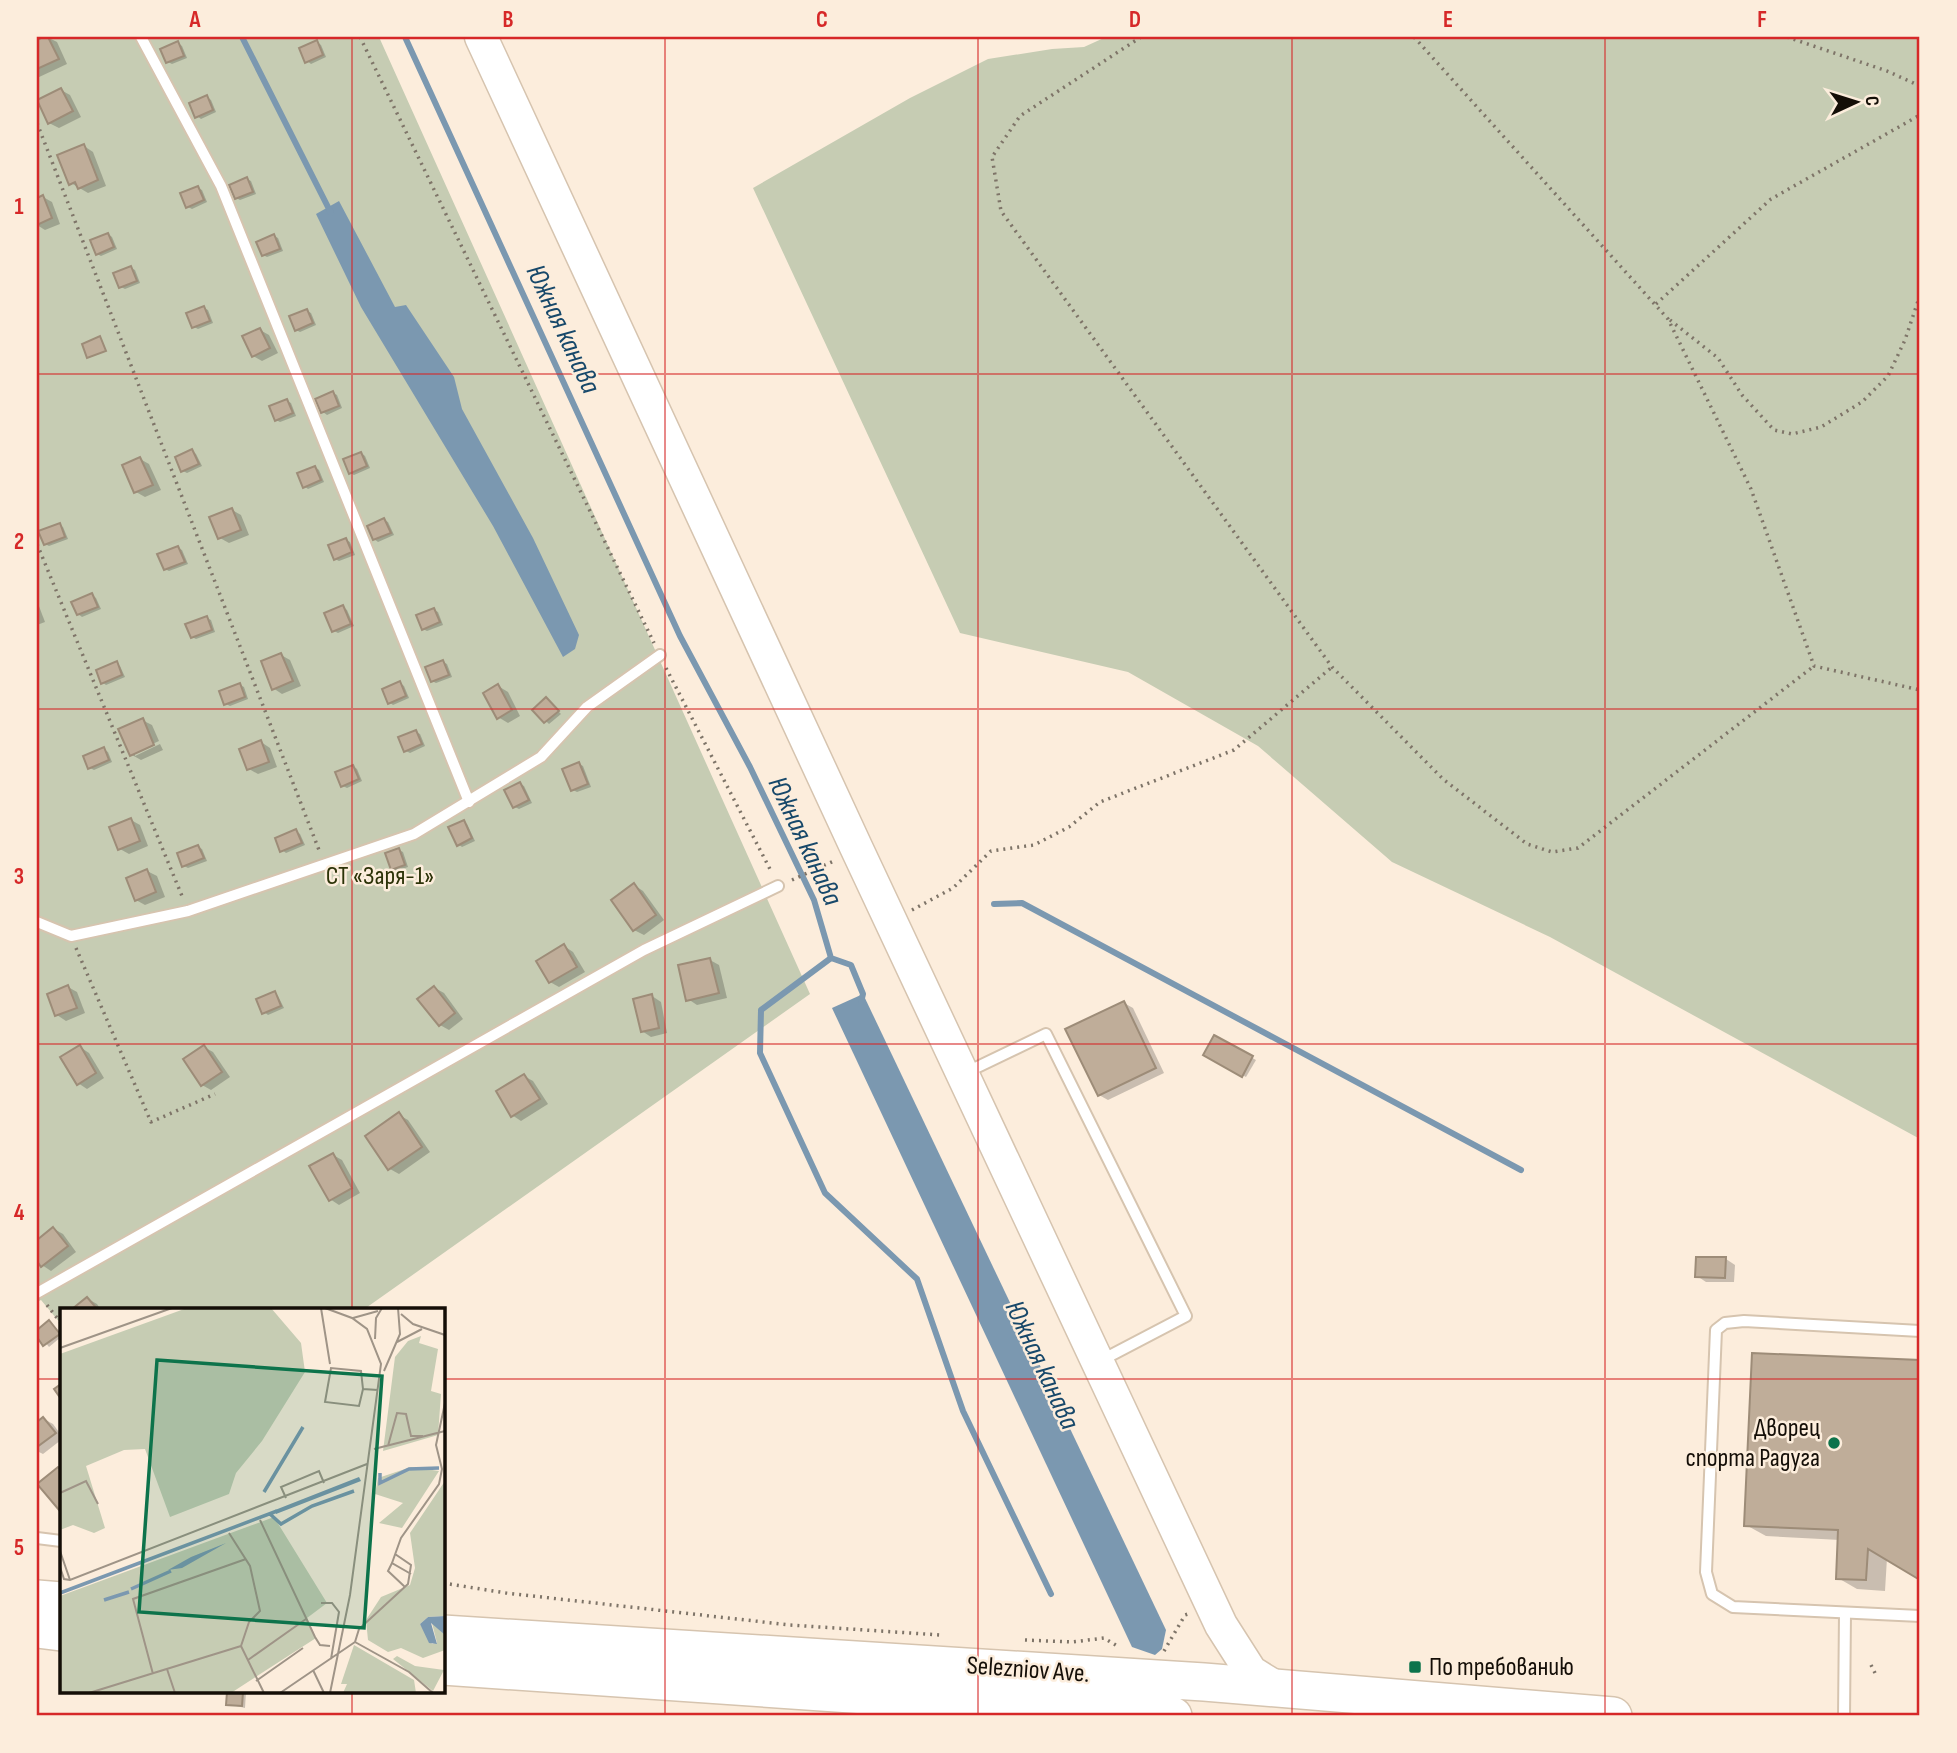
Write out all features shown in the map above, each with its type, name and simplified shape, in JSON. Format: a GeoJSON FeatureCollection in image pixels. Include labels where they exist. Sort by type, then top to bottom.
{"type":"FeatureCollection","features":[{"type":"Feature","properties":{"kind":"main road"},"geometry":{"type":"LineString","coordinates":[[481,37],[962,1074],[1226,1635],[1251,1672],[1277,1688]]}},
{"type":"Feature","properties":{"kind":"main road"},"geometry":{"type":"LineString","coordinates":[[37,1599],[60,1601]]}},
{"type":"Feature","properties":{"kind":"main road"},"geometry":{"type":"LineString","coordinates":[[37,1629],[60,1632]]}},
{"type":"Feature","properties":{"kind":"main road","name":"Selezniov Ave."},"geometry":{"type":"LineString","coordinates":[[444,1634],[1204,1682],[1613,1716]]}},
{"type":"Feature","properties":{"kind":"main road"},"geometry":{"type":"LineString","coordinates":[[1204,1682],[1221,1665],[1227,1652],[1226,1635]]}},
{"type":"Feature","properties":{"kind":"main road","name":"Selezniov Ave."},"geometry":{"type":"LineString","coordinates":[[444,1665],[1173,1716]]}},
{"type":"Feature","properties":{"kind":"lane"},"geometry":{"type":"LineString","coordinates":[[141,37],[221,186],[469,802]]}},
{"type":"Feature","properties":{"kind":"lane"},"geometry":{"type":"LineString","coordinates":[[37,922],[71,936],[188,911],[414,834],[541,757],[587,707],[660,655]]}},
{"type":"Feature","properties":{"kind":"lane"},"geometry":{"type":"LineString","coordinates":[[37,1293],[644,950],[778,886]]}},
{"type":"Feature","properties":{"kind":"lane"},"geometry":{"type":"LineString","coordinates":[[962,1074],[1046,1034],[1186,1316],[1097,1362]]}},
{"type":"Feature","properties":{"kind":"lane"},"geometry":{"type":"LineString","coordinates":[[1920,1331],[1744,1321],[1725,1323],[1716,1330],[1706,1572],[1712,1594],[1733,1607],[1920,1616]]}},
{"type":"Feature","properties":{"kind":"lane"},"geometry":{"type":"LineString","coordinates":[[37,1538],[60,1541]]}},
{"type":"Feature","properties":{"kind":"lane"},"geometry":{"type":"LineString","coordinates":[[1843,1716],[1844,1614]]}},
{"type":"Feature","properties":{"kind":"path"},"geometry":{"type":"LineString","coordinates":[[360,37],[660,655],[778,886],[821,866]]}},
{"type":"Feature","properties":{"kind":"path"},"geometry":{"type":"LineString","coordinates":[[1141,37],[1020,116],[992,157],[1001,211],[1332,667],[1443,779],[1527,844],[1552,852],[1578,848],[1814,666]]}},
{"type":"Feature","properties":{"kind":"path"},"geometry":{"type":"LineString","coordinates":[[1414,37],[1668,319],[1718,358],[1742,395],[1774,430],[1792,433],[1821,427],[1862,402],[1888,376],[1905,340],[1920,295]]}},
{"type":"Feature","properties":{"kind":"path"},"geometry":{"type":"LineString","coordinates":[[1787,37],[1887,71],[1920,86]]}},
{"type":"Feature","properties":{"kind":"path"},"geometry":{"type":"LineString","coordinates":[[1656,305],[1771,199],[1920,115]]}},
{"type":"Feature","properties":{"kind":"path"},"geometry":{"type":"LineString","coordinates":[[37,123],[325,865]]}},
{"type":"Feature","properties":{"kind":"path"},"geometry":{"type":"LineString","coordinates":[[1668,319],[1751,489],[1814,666]]}},
{"type":"Feature","properties":{"kind":"path"},"geometry":{"type":"LineString","coordinates":[[37,544],[188,911]]}},
{"type":"Feature","properties":{"kind":"path"},"geometry":{"type":"LineString","coordinates":[[1814,666],[1920,690]]}},
{"type":"Feature","properties":{"kind":"path"},"geometry":{"type":"LineString","coordinates":[[907,912],[953,888],[991,851],[1034,845],[1069,827],[1100,802],[1234,750],[1332,667]]}},
{"type":"Feature","properties":{"kind":"path"},"geometry":{"type":"LineString","coordinates":[[71,936],[151,1122],[215,1094]]}},
{"type":"Feature","properties":{"kind":"path"},"geometry":{"type":"LineString","coordinates":[[37,1293],[60,1321]]}},
{"type":"Feature","properties":{"kind":"path"},"geometry":{"type":"LineString","coordinates":[[444,1583],[506,1593],[790,1625],[940,1635]]}},
{"type":"Feature","properties":{"kind":"path"},"geometry":{"type":"LineString","coordinates":[[1162,1654],[1185,1615],[1192,1612]]}},
{"type":"Feature","properties":{"kind":"path"},"geometry":{"type":"LineString","coordinates":[[1017,1640],[1072,1642],[1104,1638],[1117,1646],[1128,1647]]}},
{"type":"Feature","properties":{"kind":"path"},"geometry":{"type":"LineString","coordinates":[[1871,1665],[1877,1677]]}},
{"type":"Feature","properties":{"kind":"green space","name":"СТ «Заря-1»"},"geometry":{"type":"Polygon","coordinates":[[[37,37],[379,37],[810,994],[366,1308],[60,1308],[60,1323],[41,1300],[37,1302],[37,37]]]}},
{"type":"Feature","properties":{"kind":"green space"},"geometry":{"type":"Polygon","coordinates":[[[1106,37],[1920,37],[1920,1139],[1550,937],[1392,862],[1258,746],[1128,672],[960,633],[753,188],[910,98],[988,59],[1084,47],[1106,37]]]}},
{"type":"Feature","properties":{"kind":"water"},"geometry":{"type":"Polygon","coordinates":[[[339,201],[395,307],[406,305],[454,377],[462,409],[533,538],[579,635],[575,649],[563,657],[493,526],[361,307],[316,214],[339,201]]]}},
{"type":"Feature","properties":{"kind":"water"},"geometry":{"type":"Polygon","coordinates":[[[863,994],[1166,1630],[1162,1649],[1155,1655],[1132,1647],[832,1008],[863,994]]]}},
{"type":"Feature","properties":{"kind":"building"},"geometry":{"type":"Polygon","coordinates":[[[48,37],[59,59],[37,69],[37,40],[48,37]]]}},
{"type":"Feature","properties":{"kind":"building"},"geometry":{"type":"Polygon","coordinates":[[[317,40],[323,55],[305,63],[299,48],[317,40]]]}},
{"type":"Feature","properties":{"kind":"building"},"geometry":{"type":"Polygon","coordinates":[[[178,41],[184,56],[166,63],[160,49],[178,41]]]}},
{"type":"Feature","properties":{"kind":"building"},"geometry":{"type":"Polygon","coordinates":[[[61,88],[73,111],[48,124],[37,100],[61,88]]]}},
{"type":"Feature","properties":{"kind":"building"},"geometry":{"type":"Polygon","coordinates":[[[207,95],[213,110],[195,118],[189,103],[207,95]]]}},
{"type":"Feature","properties":{"kind":"building"},"geometry":{"type":"Polygon","coordinates":[[[84,144],[98,180],[78,189],[75,182],[69,185],[57,155],[84,144]]]}},
{"type":"Feature","properties":{"kind":"building"},"geometry":{"type":"Polygon","coordinates":[[[247,177],[253,192],[235,199],[229,185],[247,177]]]}},
{"type":"Feature","properties":{"kind":"building"},"geometry":{"type":"Polygon","coordinates":[[[198,186],[204,200],[186,208],[180,193],[198,186]]]}},
{"type":"Feature","properties":{"kind":"building"},"geometry":{"type":"Polygon","coordinates":[[[43,195],[52,218],[37,225],[37,198],[43,195]]]}},
{"type":"Feature","properties":{"kind":"building"},"geometry":{"type":"Polygon","coordinates":[[[108,233],[114,247],[96,255],[90,240],[108,233]]]}},
{"type":"Feature","properties":{"kind":"building"},"geometry":{"type":"Polygon","coordinates":[[[274,234],[280,249],[262,256],[256,242],[274,234]]]}},
{"type":"Feature","properties":{"kind":"building"},"geometry":{"type":"Polygon","coordinates":[[[131,266],[137,281],[119,288],[113,273],[131,266]]]}},
{"type":"Feature","properties":{"kind":"building"},"geometry":{"type":"Polygon","coordinates":[[[204,306],[210,321],[192,328],[186,313],[204,306]]]}},
{"type":"Feature","properties":{"kind":"building"},"geometry":{"type":"Polygon","coordinates":[[[307,309],[313,323],[295,331],[289,316],[307,309]]]}},
{"type":"Feature","properties":{"kind":"building"},"geometry":{"type":"Polygon","coordinates":[[[260,328],[270,348],[252,357],[242,336],[260,328]]]}},
{"type":"Feature","properties":{"kind":"building"},"geometry":{"type":"Polygon","coordinates":[[[100,336],[106,351],[87,358],[82,344],[100,336]]]}},
{"type":"Feature","properties":{"kind":"building"},"geometry":{"type":"Polygon","coordinates":[[[333,391],[339,406],[321,413],[315,399],[333,391]]]}},
{"type":"Feature","properties":{"kind":"building"},"geometry":{"type":"Polygon","coordinates":[[[287,399],[293,413],[275,421],[269,406],[287,399]]]}},
{"type":"Feature","properties":{"kind":"building"},"geometry":{"type":"Polygon","coordinates":[[[192,449],[199,464],[181,472],[175,457],[192,449]]]}},
{"type":"Feature","properties":{"kind":"building"},"geometry":{"type":"Polygon","coordinates":[[[361,452],[367,466],[349,474],[343,459],[361,452]]]}},
{"type":"Feature","properties":{"kind":"building"},"geometry":{"type":"Polygon","coordinates":[[[140,457],[153,485],[134,493],[122,465],[140,457]]]}},
{"type":"Feature","properties":{"kind":"building"},"geometry":{"type":"Polygon","coordinates":[[[315,466],[321,480],[303,488],[297,473],[315,466]]]}},
{"type":"Feature","properties":{"kind":"building"},"geometry":{"type":"Polygon","coordinates":[[[232,508],[241,530],[218,539],[209,517],[232,508]]]}},
{"type":"Feature","properties":{"kind":"building"},"geometry":{"type":"Polygon","coordinates":[[[384,518],[391,533],[373,540],[367,526],[384,518]]]}},
{"type":"Feature","properties":{"kind":"building"},"geometry":{"type":"Polygon","coordinates":[[[60,523],[65,537],[44,545],[38,531],[60,523]]]}},
{"type":"Feature","properties":{"kind":"building"},"geometry":{"type":"Polygon","coordinates":[[[346,538],[352,552],[334,560],[328,545],[346,538]]]}},
{"type":"Feature","properties":{"kind":"building"},"geometry":{"type":"Polygon","coordinates":[[[178,546],[185,562],[164,570],[157,554],[178,546]]]}},
{"type":"Feature","properties":{"kind":"building"},"geometry":{"type":"Polygon","coordinates":[[[92,593],[98,607],[77,615],[71,602],[92,593]]]}},
{"type":"Feature","properties":{"kind":"building"},"geometry":{"type":"Polygon","coordinates":[[[343,605],[351,624],[332,632],[324,613],[343,605]]]}},
{"type":"Feature","properties":{"kind":"building"},"geometry":{"type":"Polygon","coordinates":[[[434,608],[440,622],[422,630],[416,615],[434,608]]]}},
{"type":"Feature","properties":{"kind":"building"},"geometry":{"type":"Polygon","coordinates":[[[207,616],[212,630],[191,638],[185,624],[207,616]]]}},
{"type":"Feature","properties":{"kind":"building"},"geometry":{"type":"Polygon","coordinates":[[[281,653],[293,681],[272,690],[261,661],[281,653]]]}},
{"type":"Feature","properties":{"kind":"building"},"geometry":{"type":"Polygon","coordinates":[[[443,660],[449,675],[431,682],[425,667],[443,660]]]}},
{"type":"Feature","properties":{"kind":"building"},"geometry":{"type":"Polygon","coordinates":[[[117,661],[122,675],[101,684],[96,670],[117,661]]]}},
{"type":"Feature","properties":{"kind":"building"},"geometry":{"type":"Polygon","coordinates":[[[400,681],[406,696],[388,704],[382,689],[400,681]]]}},
{"type":"Feature","properties":{"kind":"building"},"geometry":{"type":"Polygon","coordinates":[[[240,683],[245,697],[224,705],[219,691],[240,683]]]}},
{"type":"Feature","properties":{"kind":"building"},"geometry":{"type":"Polygon","coordinates":[[[498,684],[512,710],[497,719],[483,693],[498,684]]]}},
{"type":"Feature","properties":{"kind":"building"},"geometry":{"type":"Polygon","coordinates":[[[546,697],[559,711],[544,723],[532,710],[546,697]]]}},
{"type":"Feature","properties":{"kind":"building"},"geometry":{"type":"Polygon","coordinates":[[[143,718],[154,745],[130,756],[118,729],[143,718]]]}},
{"type":"Feature","properties":{"kind":"building"},"geometry":{"type":"Polygon","coordinates":[[[416,730],[422,744],[404,752],[398,737],[416,730]]]}},
{"type":"Feature","properties":{"kind":"building"},"geometry":{"type":"Polygon","coordinates":[[[261,740],[269,762],[247,770],[239,749],[261,740]]]}},
{"type":"Feature","properties":{"kind":"building"},"geometry":{"type":"Polygon","coordinates":[[[104,747],[109,760],[88,769],[83,756],[104,747]]]}},
{"type":"Feature","properties":{"kind":"building"},"geometry":{"type":"Polygon","coordinates":[[[579,762],[588,784],[571,791],[562,769],[579,762]]]}},
{"type":"Feature","properties":{"kind":"building"},"geometry":{"type":"Polygon","coordinates":[[[353,765],[359,779],[341,787],[335,772],[353,765]]]}},
{"type":"Feature","properties":{"kind":"building"},"geometry":{"type":"Polygon","coordinates":[[[520,782],[529,800],[513,808],[504,790],[520,782]]]}},
{"type":"Feature","properties":{"kind":"building"},"geometry":{"type":"Polygon","coordinates":[[[131,818],[140,841],[118,850],[109,827],[131,818]]]}},
{"type":"Feature","properties":{"kind":"building"},"geometry":{"type":"Polygon","coordinates":[[[464,820],[472,838],[457,846],[448,827],[464,820]]]}},
{"type":"Feature","properties":{"kind":"building"},"geometry":{"type":"Polygon","coordinates":[[[296,829],[302,843],[280,852],[275,838],[296,829]]]}},
{"type":"Feature","properties":{"kind":"building"},"geometry":{"type":"Polygon","coordinates":[[[198,845],[204,858],[182,867],[177,853],[198,845]]]}},
{"type":"Feature","properties":{"kind":"building"},"geometry":{"type":"Polygon","coordinates":[[[399,848],[405,865],[391,870],[385,853],[399,848]]]}},
{"type":"Feature","properties":{"kind":"building"},"geometry":{"type":"Polygon","coordinates":[[[147,869],[156,892],[135,901],[126,878],[147,869]]]}},
{"type":"Feature","properties":{"kind":"building"},"geometry":{"type":"Polygon","coordinates":[[[634,883],[656,915],[633,931],[611,900],[634,883]]]}},
{"type":"Feature","properties":{"kind":"building"},"geometry":{"type":"Polygon","coordinates":[[[564,944],[577,967],[549,983],[536,961],[564,944]]]}},
{"type":"Feature","properties":{"kind":"building"},"geometry":{"type":"Polygon","coordinates":[[[710,958],[719,993],[686,1001],[678,965],[710,958]]]}},
{"type":"Feature","properties":{"kind":"building"},"geometry":{"type":"Polygon","coordinates":[[[68,985],[77,1008],[55,1016],[47,994],[68,985]]]}},
{"type":"Feature","properties":{"kind":"building"},"geometry":{"type":"Polygon","coordinates":[[[434,986],[455,1013],[439,1026],[417,999],[434,986]]]}},
{"type":"Feature","properties":{"kind":"building"},"geometry":{"type":"Polygon","coordinates":[[[275,991],[281,1006],[262,1014],[256,999],[275,991]]]}},
{"type":"Feature","properties":{"kind":"building"},"geometry":{"type":"Polygon","coordinates":[[[652,994],[659,1028],[641,1032],[633,999],[652,994]]]}},
{"type":"Feature","properties":{"kind":"building"},"geometry":{"type":"Polygon","coordinates":[[[1124,1001],[1156,1068],[1098,1096],[1065,1029],[1124,1001]]]}},
{"type":"Feature","properties":{"kind":"building"},"geometry":{"type":"Polygon","coordinates":[[[1214,1035],[1253,1056],[1242,1077],[1203,1055],[1214,1035]]]}},
{"type":"Feature","properties":{"kind":"building"},"geometry":{"type":"Polygon","coordinates":[[[80,1045],[96,1073],[77,1085],[60,1057],[80,1045]]]}},
{"type":"Feature","properties":{"kind":"building"},"geometry":{"type":"Polygon","coordinates":[[[204,1045],[222,1072],[201,1086],[183,1059],[204,1045]]]}},
{"type":"Feature","properties":{"kind":"building"},"geometry":{"type":"Polygon","coordinates":[[[524,1074],[540,1099],[511,1117],[496,1091],[524,1074]]]}},
{"type":"Feature","properties":{"kind":"building"},"geometry":{"type":"Polygon","coordinates":[[[399,1112],[422,1147],[388,1170],[365,1136],[399,1112]]]}},
{"type":"Feature","properties":{"kind":"building"},"geometry":{"type":"Polygon","coordinates":[[[333,1153],[352,1188],[329,1201],[309,1166],[333,1153]]]}},
{"type":"Feature","properties":{"kind":"building"},"geometry":{"type":"Polygon","coordinates":[[[53,1227],[68,1246],[41,1267],[37,1261],[37,1240],[53,1227]]]}},
{"type":"Feature","properties":{"kind":"building"},"geometry":{"type":"Polygon","coordinates":[[[1696,1257],[1726,1257],[1725,1278],[1695,1277],[1696,1257]]]}},
{"type":"Feature","properties":{"kind":"building"},"geometry":{"type":"Polygon","coordinates":[[[87,1297],[96,1308],[73,1308],[87,1297]]]}},
{"type":"Feature","properties":{"kind":"building"},"geometry":{"type":"Polygon","coordinates":[[[49,1320],[60,1334],[43,1346],[37,1337],[37,1330],[49,1320]]]}},
{"type":"Feature","properties":{"kind":"building","name":"Дворец спорта Радуга"},"geometry":{"type":"Polygon","coordinates":[[[1752,1353],[1920,1360],[1920,1580],[1868,1549],[1866,1580],[1836,1579],[1838,1530],[1744,1526],[1752,1353]]]}},
{"type":"Feature","properties":{"kind":"building"},"geometry":{"type":"Polygon","coordinates":[[[60,1385],[60,1398],[54,1389],[60,1385]]]}},
{"type":"Feature","properties":{"kind":"building"},"geometry":{"type":"Polygon","coordinates":[[[43,1417],[56,1433],[37,1447],[37,1422],[43,1417]]]}},
{"type":"Feature","properties":{"kind":"building"},"geometry":{"type":"Polygon","coordinates":[[[58,1467],[60,1469],[59,1510],[37,1484],[58,1467]]]}},
{"type":"Feature","properties":{"kind":"building"},"geometry":{"type":"Polygon","coordinates":[[[227,1694],[243,1694],[242,1706],[226,1705],[227,1694]]]}},
{"type":"Feature","properties":{"kind":"waterway"},"geometry":{"type":"LineString","coordinates":[[242,37],[331,213]]}},
{"type":"Feature","properties":{"kind":"waterway","name":"Южная канава"},"geometry":{"type":"LineString","coordinates":[[405,37],[680,636],[750,767],[814,900],[831,958],[851,965],[863,994],[861,1002]]}},
{"type":"Feature","properties":{"kind":"waterway"},"geometry":{"type":"LineString","coordinates":[[994,904],[1022,903],[1521,1170]]}},
{"type":"Feature","properties":{"kind":"waterway"},"geometry":{"type":"LineString","coordinates":[[831,958],[761,1010],[760,1053],[825,1193],[917,1279],[963,1411],[1051,1594]]}},
{"type":"Feature","properties":{"kind":"place","name":"Дворец спорта Радуга"},"geometry":{"type":"Point","coordinates":[1834,1443]}},
{"type":"Feature","properties":{"kind":"place","name":"По требованию"},"geometry":{"type":"Point","coordinates":[1415,1667]}}]}
